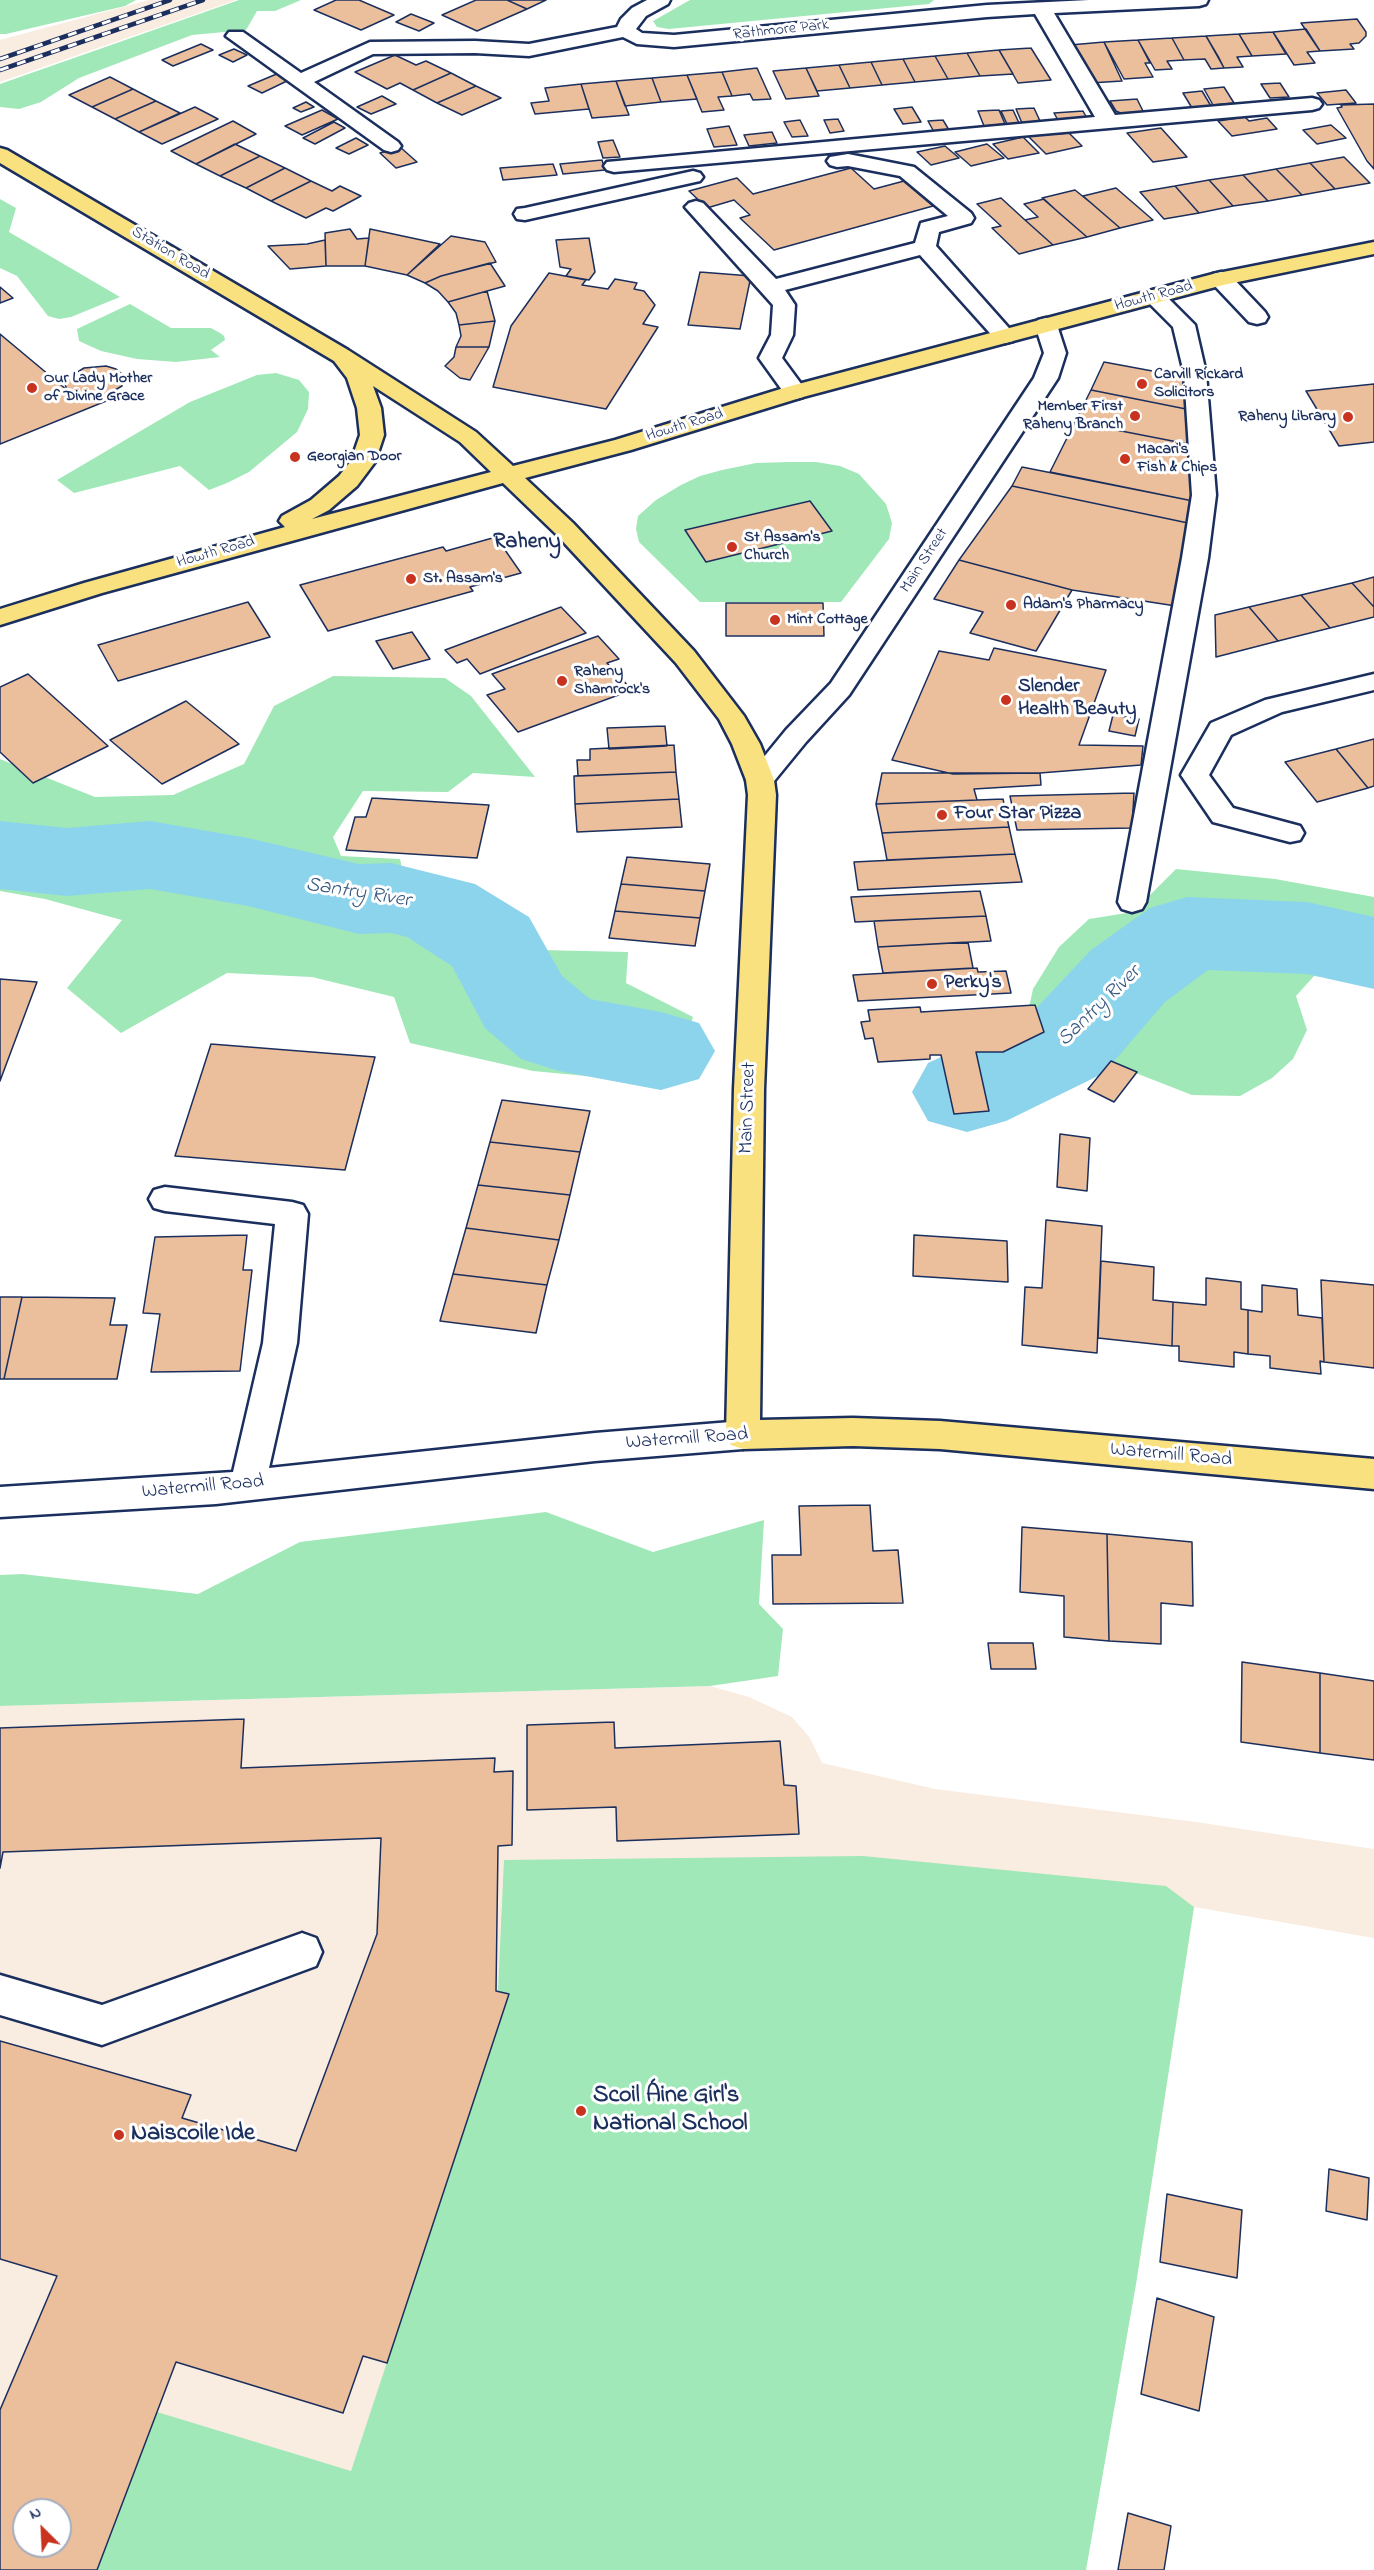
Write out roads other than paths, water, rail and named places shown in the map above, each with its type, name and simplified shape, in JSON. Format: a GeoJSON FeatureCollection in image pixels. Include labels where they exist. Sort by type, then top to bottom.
{"type":"FeatureCollection","features":[{"type":"Feature","properties":{"kind":"main road","name":"Station Road"},"geometry":{"type":"LineString","coordinates":[[4,160],[340,355],[468,437],[508,477]]}},
{"type":"Feature","properties":{"kind":"main road","name":"Howth Road"},"geometry":{"type":"LineString","coordinates":[[0,617],[202,557],[623,445],[795,392],[1221,279],[1374,248]]}},
{"type":"Feature","properties":{"kind":"main road","name":"Station Road"},"geometry":{"type":"LineString","coordinates":[[202,557],[279,527],[320,505],[348,481],[363,462],[372,435],[369,408],[358,376],[340,355]]}},
{"type":"Feature","properties":{"kind":"main road","name":"Main Street"},"geometry":{"type":"LineString","coordinates":[[508,477],[564,528],[685,657],[731,716],[746,744],[760,780],[761,836],[749,1089],[743,1435]]}},
{"type":"Feature","properties":{"kind":"main road","name":"Watermill Road"},"geometry":{"type":"LineString","coordinates":[[743,1435],[853,1432],[940,1435],[1374,1474]]}},
{"type":"Feature","properties":{"kind":"street"},"geometry":{"type":"LineString","coordinates":[[300,81],[370,48],[475,47],[529,50],[626,31],[628,23],[639,12],[661,0]]}},
{"type":"Feature","properties":{"kind":"street","name":"Rathmore Park"},"geometry":{"type":"LineString","coordinates":[[626,31],[638,38],[674,41],[985,5],[1041,8],[1199,0]]}},
{"type":"Feature","properties":{"kind":"street"},"geometry":{"type":"LineString","coordinates":[[1041,8],[1108,123]]}},
{"type":"Feature","properties":{"kind":"street"},"geometry":{"type":"LineString","coordinates":[[236,36],[391,146]]}},
{"type":"Feature","properties":{"kind":"street"},"geometry":{"type":"LineString","coordinates":[[614,166],[1312,104]]}},
{"type":"Feature","properties":{"kind":"street"},"geometry":{"type":"LineString","coordinates":[[525,214],[687,178],[848,160],[907,171],[963,218],[929,228],[925,247]]}},
{"type":"Feature","properties":{"kind":"street"},"geometry":{"type":"LineString","coordinates":[[696,207],[771,287],[784,305],[782,335],[770,358],[795,392]]}},
{"type":"Feature","properties":{"kind":"street"},"geometry":{"type":"LineString","coordinates":[[771,287],[925,247]]}},
{"type":"Feature","properties":{"kind":"street"},"geometry":{"type":"LineString","coordinates":[[925,247],[1005,336]]}},
{"type":"Feature","properties":{"kind":"street"},"geometry":{"type":"LineString","coordinates":[[1221,279],[1257,316]]}},
{"type":"Feature","properties":{"kind":"street"},"geometry":{"type":"LineString","coordinates":[[1132,902],[1195,558],[1204,495],[1195,373],[1184,325],[1154,297]]}},
{"type":"Feature","properties":{"kind":"street","name":"Main Street"},"geometry":{"type":"LineString","coordinates":[[760,780],[796,736],[840,689],[1046,378],[1054,353],[1046,325]]}},
{"type":"Feature","properties":{"kind":"street"},"geometry":{"type":"LineString","coordinates":[[1290,833],[1223,815],[1195,775],[1221,729],[1274,706],[1374,682]]}},
{"type":"Feature","properties":{"kind":"street"},"geometry":{"type":"LineString","coordinates":[[165,1199],[292,1214],[280,1343],[247,1486]]}},
{"type":"Feature","properties":{"kind":"street","name":"Watermill Road"},"geometry":{"type":"LineString","coordinates":[[0,1502],[247,1486],[595,1447],[743,1435]]}},
{"type":"Feature","properties":{"kind":"street"},"geometry":{"type":"LineString","coordinates":[[0,1995],[102,2025],[302,1952]]}},
{"type":"Feature","properties":{"kind":"waterway","name":"Santry River"},"geometry":{"type":"LineString","coordinates":[[0,855],[67,862],[150,855],[248,872],[359,899],[391,898],[439,909],[492,943],[522,1001],[559,1032],[661,1051]]}},
{"type":"Feature","properties":{"kind":"waterway","name":"Santry River"},"geometry":{"type":"LineString","coordinates":[[967,1092],[1066,1045],[1128,976],[1187,933],[1307,938],[1374,953]]}},
{"type":"Feature","properties":{"kind":"railway"},"geometry":{"type":"LineString","coordinates":[[0,59],[170,0]]}},
{"type":"Feature","properties":{"kind":"railway"},"geometry":{"type":"LineString","coordinates":[[0,70],[203,0]]}},
{"type":"Feature","properties":{"kind":"place","name":"Carvill Rickard Solicitors"},"geometry":{"type":"Point","coordinates":[1142,384]}},
{"type":"Feature","properties":{"kind":"place","name":"Our Lady Mother of Divine Grace"},"geometry":{"type":"Point","coordinates":[32,388]}},
{"type":"Feature","properties":{"kind":"place","name":"Member First Raheny Branch"},"geometry":{"type":"Point","coordinates":[1135,416]}},
{"type":"Feature","properties":{"kind":"place","name":"Raheny Library"},"geometry":{"type":"Point","coordinates":[1348,417]}},
{"type":"Feature","properties":{"kind":"place","name":"Georgian Door"},"geometry":{"type":"Point","coordinates":[295,457]}},
{"type":"Feature","properties":{"kind":"place","name":"Macari's Fish & Chips"},"geometry":{"type":"Point","coordinates":[1125,459]}},
{"type":"Feature","properties":{"kind":"place","name":"St Assam's Church"},"geometry":{"type":"Point","coordinates":[732,547]}},
{"type":"Feature","properties":{"kind":"place","name":"St. Assam's"},"geometry":{"type":"Point","coordinates":[411,579]}},
{"type":"Feature","properties":{"kind":"place","name":"Adam's Pharmacy"},"geometry":{"type":"Point","coordinates":[1011,605]}},
{"type":"Feature","properties":{"kind":"place","name":"Mint Cottage"},"geometry":{"type":"Point","coordinates":[775,620]}},
{"type":"Feature","properties":{"kind":"place","name":"Raheny Shamrock's"},"geometry":{"type":"Point","coordinates":[562,681]}},
{"type":"Feature","properties":{"kind":"place","name":"Slender Health Beauty"},"geometry":{"type":"Point","coordinates":[1006,700]}},
{"type":"Feature","properties":{"kind":"place","name":"Four Star Pizza"},"geometry":{"type":"Point","coordinates":[942,815]}},
{"type":"Feature","properties":{"kind":"place","name":"Perky's"},"geometry":{"type":"Point","coordinates":[932,984]}},
{"type":"Feature","properties":{"kind":"place","name":"Scoil Áine Girl's National School"},"geometry":{"type":"Point","coordinates":[581,2111]}},
{"type":"Feature","properties":{"kind":"place","name":"Naiscoile Ide"},"geometry":{"type":"Point","coordinates":[119,2135]}},
{"type":"Feature","properties":{"kind":"district","name":"Raheny"},"geometry":{"type":"Point","coordinates":[527,543]}}]}
